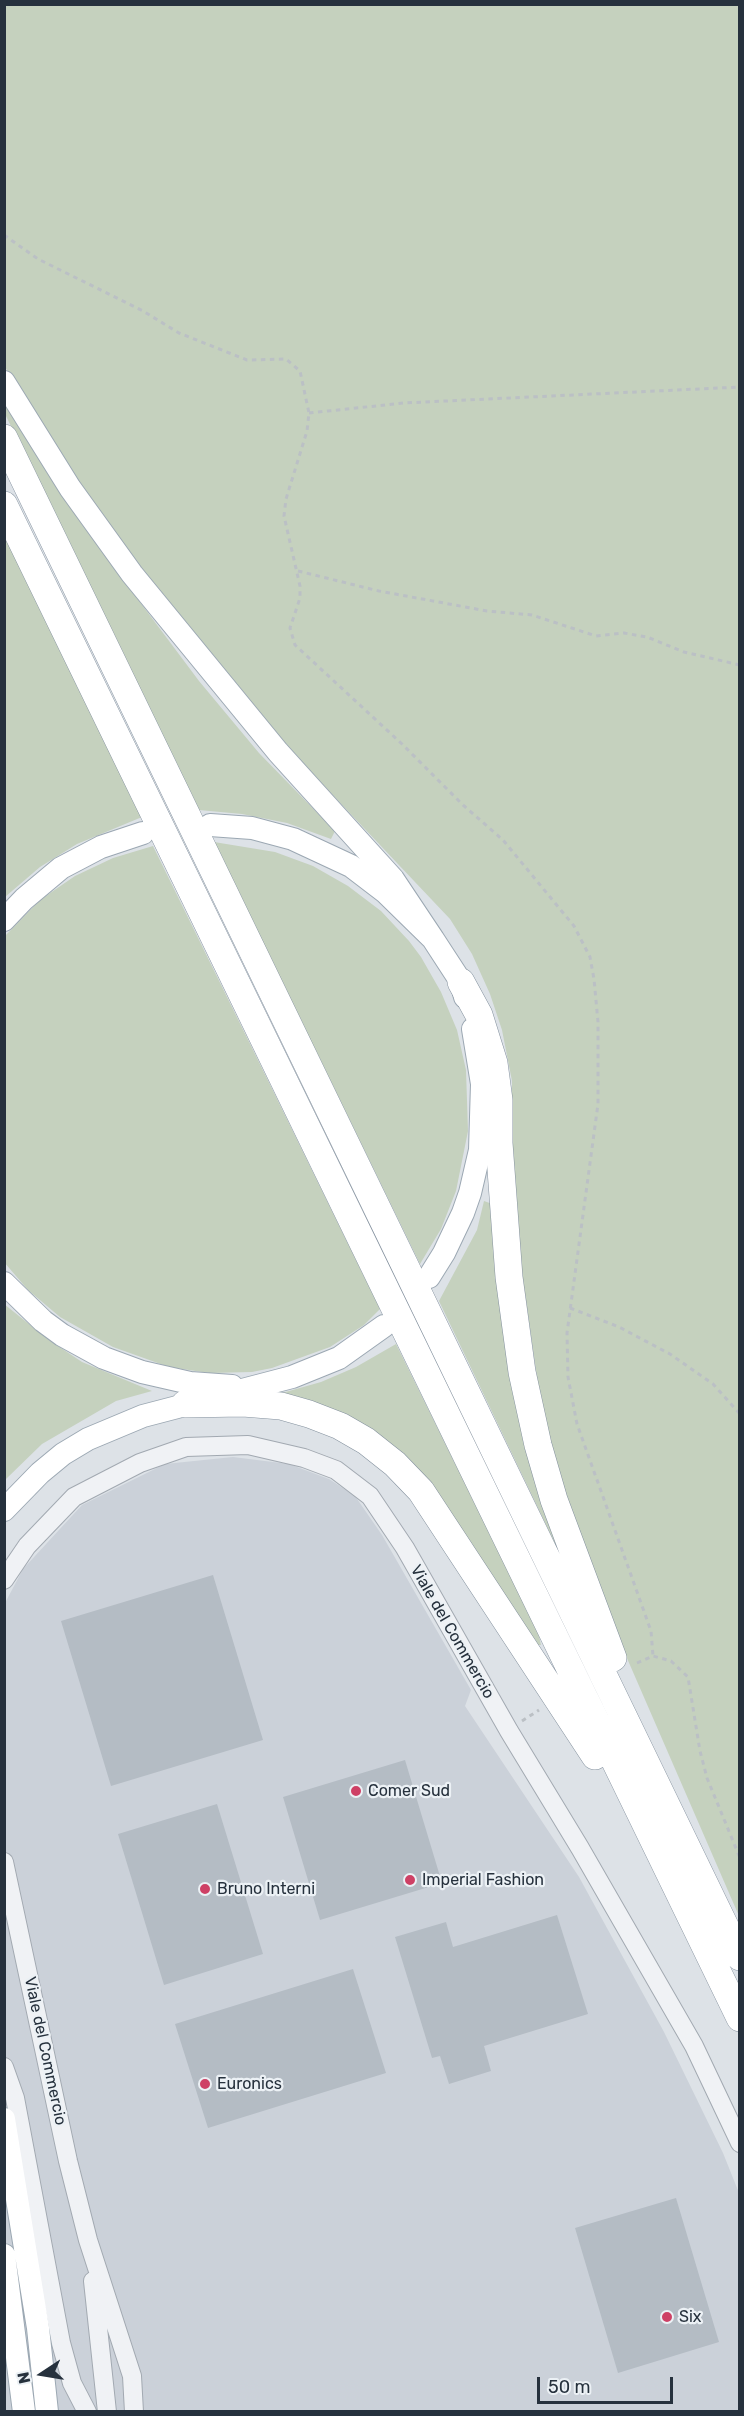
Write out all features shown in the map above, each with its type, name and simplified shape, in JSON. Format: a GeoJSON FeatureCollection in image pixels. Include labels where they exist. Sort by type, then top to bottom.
{"type":"FeatureCollection","features":[{"type":"Feature","properties":{"kind":"highway"},"geometry":{"type":"LineString","coordinates":[[4,438],[738,1953]]}},
{"type":"Feature","properties":{"kind":"highway"},"geometry":{"type":"LineString","coordinates":[[4,505],[736,2010]]}},
{"type":"Feature","properties":{"kind":"highway"},"geometry":{"type":"LineString","coordinates":[[461,982],[478,1015],[494,1063],[499,1100],[509,1277],[522,1372],[538,1445],[554,1500],[592,1607],[623,1682],[700,1846],[738,1953]]}},
{"type":"Feature","properties":{"kind":"highway"},"geometry":{"type":"LineString","coordinates":[[185,1404],[243,1403],[281,1406],[309,1414],[340,1426],[366,1441],[395,1464],[421,1491],[589,1744],[686,1927],[736,2010]]}},
{"type":"Feature","properties":{"kind":"main road"},"geometry":{"type":"LineString","coordinates":[[4,382],[70,488],[132,574],[278,752],[393,879],[461,982],[474,1033],[482,1084],[480,1150],[471,1193],[463,1213],[444,1253],[429,1277]]}},
{"type":"Feature","properties":{"kind":"main road"},"geometry":{"type":"LineString","coordinates":[[210,825],[242,827],[273,833],[313,846],[351,866],[385,892],[433,939]]}},
{"type":"Feature","properties":{"kind":"main road"},"geometry":{"type":"LineString","coordinates":[[4,920],[24,899],[61,868],[101,848],[143,833]]}},
{"type":"Feature","properties":{"kind":"main road"},"geometry":{"type":"LineString","coordinates":[[4,1283],[43,1321],[82,1347],[104,1358],[142,1372],[190,1383],[251,1388]]}},
{"type":"Feature","properties":{"kind":"main road"},"geometry":{"type":"LineString","coordinates":[[4,1510],[40,1473],[63,1454],[88,1439],[143,1416],[292,1377],[339,1358],[384,1326]]}},
{"type":"Feature","properties":{"kind":"main road"},"geometry":{"type":"LineString","coordinates":[[4,2119],[38,2328],[47,2412]]}},
{"type":"Feature","properties":{"kind":"main road"},"geometry":{"type":"LineString","coordinates":[[4,2255],[24,2412]]}},
{"type":"Feature","properties":{"kind":"street","name":"Viale del Commercio"},"geometry":{"type":"LineString","coordinates":[[4,1580],[27,1546],[74,1497],[140,1463],[186,1447],[248,1445],[304,1458],[336,1470],[370,1496],[405,1548],[508,1731],[580,1848],[694,2046],[740,2143]]}},
{"type":"Feature","properties":{"kind":"street","name":"Viale del Commercio"},"geometry":{"type":"LineString","coordinates":[[4,1862],[45,2055],[88,2240]]}},
{"type":"Feature","properties":{"kind":"street"},"geometry":{"type":"LineString","coordinates":[[4,2067],[15,2098],[61,2343],[72,2383],[87,2412]]}},
{"type":"Feature","properties":{"kind":"street"},"geometry":{"type":"LineString","coordinates":[[88,2240],[107,2412]]}},
{"type":"Feature","properties":{"kind":"street"},"geometry":{"type":"LineString","coordinates":[[88,2240],[132,2376],[134,2412]]}},
{"type":"Feature","properties":{"kind":"path"},"geometry":{"type":"LineString","coordinates":[[4,235],[38,260],[143,311],[179,333],[247,360],[286,358],[300,372],[309,412],[308,431],[286,499],[284,516],[298,572],[300,598],[290,627],[295,645],[402,744],[463,805],[503,840],[574,926],[590,957],[598,1022],[598,1104],[567,1332],[568,1377],[577,1424],[651,1632],[653,1656]]}},
{"type":"Feature","properties":{"kind":"path"},"geometry":{"type":"LineString","coordinates":[[309,412],[404,403],[740,387]]}},
{"type":"Feature","properties":{"kind":"path"},"geometry":{"type":"LineString","coordinates":[[298,572],[379,591],[476,609],[532,615],[596,636],[624,633],[647,637],[684,652],[740,665]]}},
{"type":"Feature","properties":{"kind":"path"},"geometry":{"type":"LineString","coordinates":[[570,1308],[619,1327],[670,1354],[713,1384],[740,1414]]}},
{"type":"Feature","properties":{"kind":"path"},"geometry":{"type":"LineString","coordinates":[[637,1663],[653,1656],[671,1661],[688,1677],[700,1751],[707,1778],[740,1858]]}},
{"type":"Feature","properties":{"kind":"path"},"geometry":{"type":"LineString","coordinates":[[508,1731],[545,1706]]}},
{"type":"Feature","properties":{"kind":"shaded area"},"geometry":{"type":"Polygon","coordinates":[[[233,1457],[289,1464],[329,1479],[355,1496],[382,1535],[471,1690],[465,1706],[579,1877],[664,2032],[723,2153],[739,2193],[739,2411],[5,2412],[5,1603],[23,1569],[82,1505],[165,1464],[233,1457]]]}},
{"type":"Feature","properties":{"kind":"green space"},"geometry":{"type":"Polygon","coordinates":[[[6,4],[739,5],[739,1916],[623,1649],[565,1508],[538,1384],[521,1266],[512,1134],[512,1081],[502,1030],[490,994],[472,954],[450,919],[273,732],[166,602],[100,514],[5,367],[6,4]]]}},
{"type":"Feature","properties":{"kind":"green space"},"geometry":{"type":"Polygon","coordinates":[[[5,400],[83,526],[199,681],[259,753],[335,831],[331,839],[287,823],[242,814],[199,810],[5,414],[5,400]]]}},
{"type":"Feature","properties":{"kind":"green space"},"geometry":{"type":"Polygon","coordinates":[[[4,532],[142,817],[77,844],[40,867],[5,897],[4,532]]]}},
{"type":"Feature","properties":{"kind":"green space"},"geometry":{"type":"Polygon","coordinates":[[[214,842],[275,852],[313,866],[348,886],[381,911],[409,941],[441,992],[457,1030],[466,1070],[468,1131],[456,1191],[441,1229],[420,1264],[214,842]]]}},
{"type":"Feature","properties":{"kind":"green space"},"geometry":{"type":"Polygon","coordinates":[[[153,846],[380,1309],[364,1325],[330,1347],[272,1368],[252,1372],[209,1373],[169,1367],[113,1347],[60,1317],[28,1290],[4,1262],[4,937],[40,900],[75,876],[113,858],[153,846]]]}},
{"type":"Feature","properties":{"kind":"green space"},"geometry":{"type":"Polygon","coordinates":[[[484,1201],[495,1205],[560,1554],[439,1301],[477,1230],[484,1201]]]}},
{"type":"Feature","properties":{"kind":"green space"},"geometry":{"type":"Polygon","coordinates":[[[4,1304],[49,1340],[82,1362],[152,1391],[116,1401],[42,1444],[5,1480],[4,1304]]]}},
{"type":"Feature","properties":{"kind":"green space"},"geometry":{"type":"Polygon","coordinates":[[[396,1344],[538,1631],[541,1645],[533,1645],[426,1484],[282,1393],[321,1382],[356,1367],[396,1344]]]}},
{"type":"Feature","properties":{"kind":"building"},"geometry":{"type":"Polygon","coordinates":[[[213,1575],[263,1740],[111,1786],[61,1621],[213,1575]]]}},
{"type":"Feature","properties":{"kind":"building"},"geometry":{"type":"Polygon","coordinates":[[[405,1760],[442,1883],[320,1920],[283,1797],[405,1760]]]}},
{"type":"Feature","properties":{"kind":"building"},"geometry":{"type":"Polygon","coordinates":[[[217,1804],[263,1954],[164,1985],[118,1834],[217,1804]]]}},
{"type":"Feature","properties":{"kind":"building"},"geometry":{"type":"Polygon","coordinates":[[[557,1915],[588,2014],[484,2046],[491,2071],[449,2084],[440,2056],[432,2058],[395,1937],[446,1922],[453,1947],[557,1915]]]}},
{"type":"Feature","properties":{"kind":"building"},"geometry":{"type":"Polygon","coordinates":[[[353,1969],[386,2073],[208,2128],[175,2024],[353,1969]]]}},
{"type":"Feature","properties":{"kind":"building"},"geometry":{"type":"Polygon","coordinates":[[[676,2198],[719,2342],[618,2373],[575,2228],[676,2198]]]}},
{"type":"Feature","properties":{"kind":"place","name":"Comer Sud"},"geometry":{"type":"Point","coordinates":[356,1791]}},
{"type":"Feature","properties":{"kind":"place","name":"Imperial Fashion"},"geometry":{"type":"Point","coordinates":[410,1880]}},
{"type":"Feature","properties":{"kind":"place","name":"Bruno Interni"},"geometry":{"type":"Point","coordinates":[205,1889]}},
{"type":"Feature","properties":{"kind":"place","name":"Euronics"},"geometry":{"type":"Point","coordinates":[205,2084]}},
{"type":"Feature","properties":{"kind":"place","name":"Six"},"geometry":{"type":"Point","coordinates":[667,2317]}}]}
